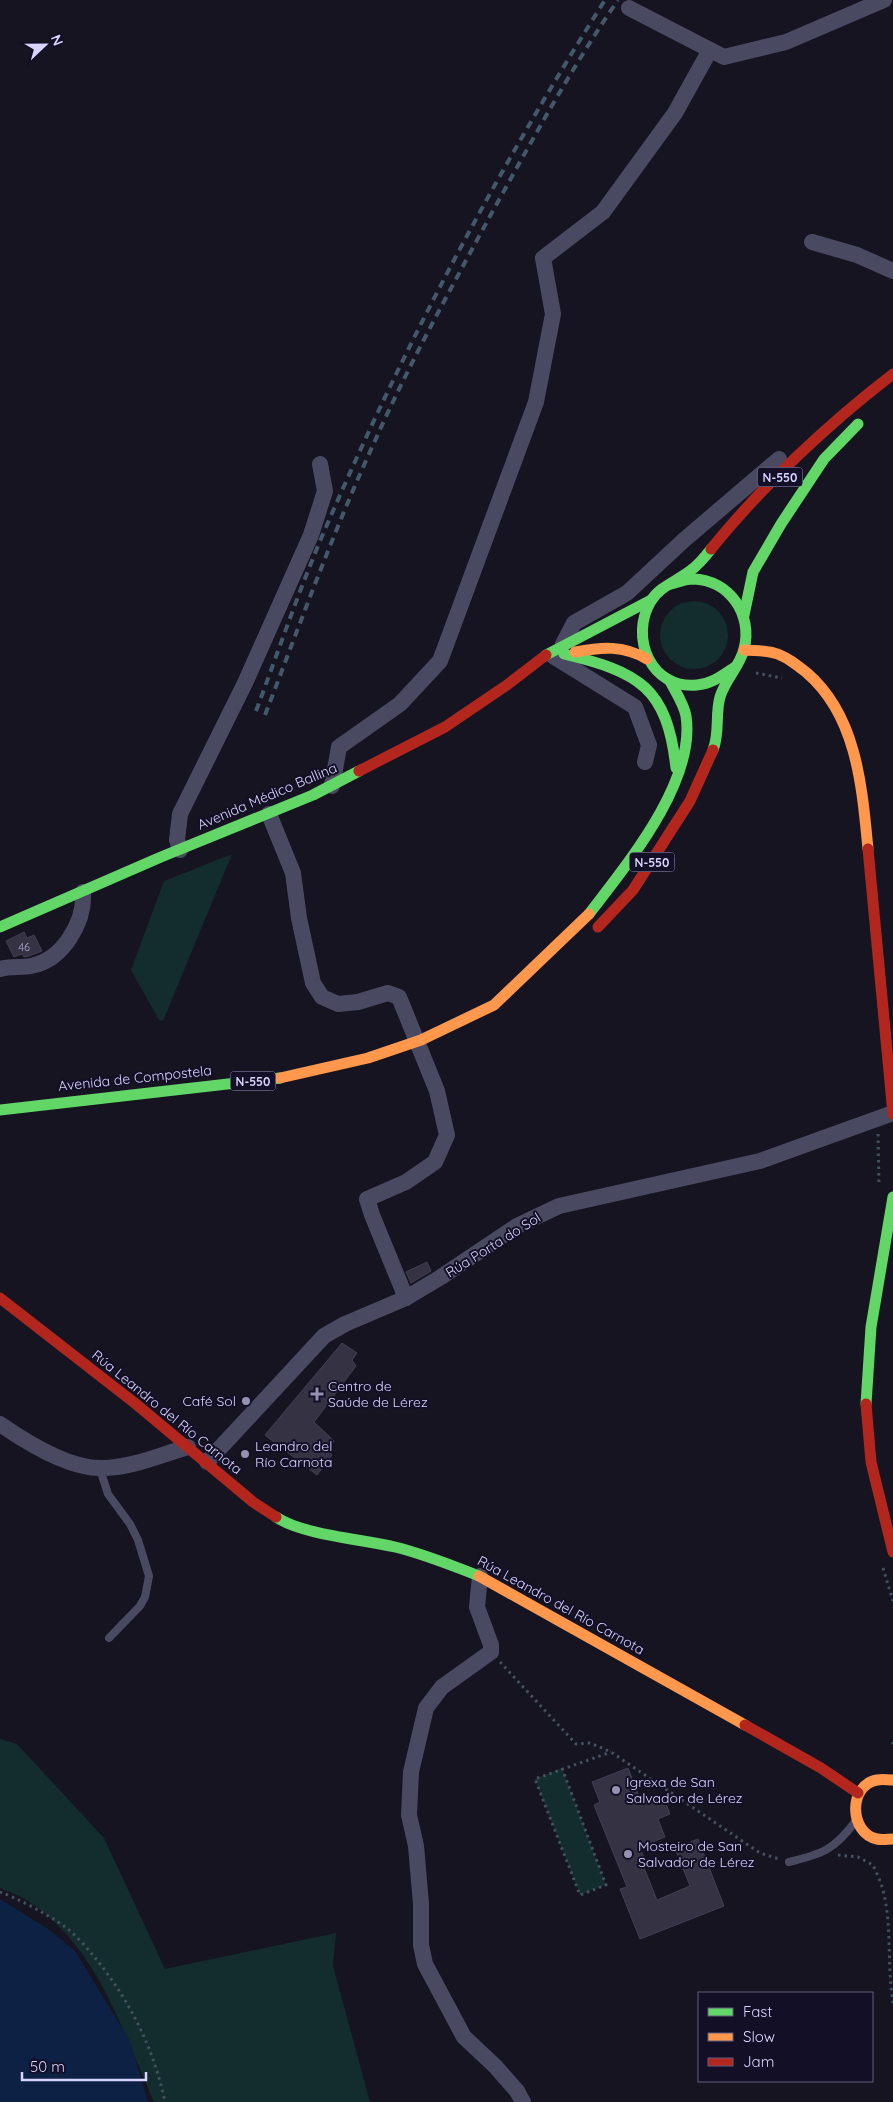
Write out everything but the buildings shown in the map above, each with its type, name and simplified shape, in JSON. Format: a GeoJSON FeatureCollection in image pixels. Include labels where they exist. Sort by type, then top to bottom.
{"type":"FeatureCollection","features":[{"type":"Feature","properties":{"kind":"main road","name":"N-550"},"geometry":{"type":"LineString","coordinates":[[735,667],[728,674],[711,684],[695,686],[670,681],[654,668],[647,659],[641,643],[641,622],[651,600],[694,568],[810,446],[860,399],[893,374]]}},
{"type":"Feature","properties":{"kind":"main road","name":"N-550"},"geometry":{"type":"LineString","coordinates":[[744,615],[753,572],[781,524],[824,460],[865,417]]}},
{"type":"Feature","properties":{"kind":"main road","name":"N-550"},"geometry":{"type":"LineString","coordinates":[[592,933],[633,890],[690,801],[715,744],[720,697],[744,650],[747,629],[744,615],[730,594],[713,583],[693,579],[671,584]]}},
{"type":"Feature","properties":{"kind":"main road","name":"Avenida Médico Ballina"},"geometry":{"type":"LineString","coordinates":[[0,926],[161,857],[254,821],[332,786],[445,727],[532,666],[651,600]]}},
{"type":"Feature","properties":{"kind":"main road","name":"Avenida Médico Ballina"},"geometry":{"type":"LineString","coordinates":[[560,652],[613,646],[632,650],[647,659]]}},
{"type":"Feature","properties":{"kind":"main road"},"geometry":{"type":"LineString","coordinates":[[744,650],[777,654],[807,673],[828,695],[843,720],[853,745],[863,796],[893,1114]]}},
{"type":"Feature","properties":{"kind":"main road"},"geometry":{"type":"LineString","coordinates":[[560,652],[603,662],[640,681],[663,706],[675,744],[677,778]]}},
{"type":"Feature","properties":{"kind":"main road","name":"Avenida de Compostela"},"geometry":{"type":"LineString","coordinates":[[0,1110],[289,1077],[368,1058],[421,1040],[494,1004],[583,922],[642,845],[677,778],[687,745],[686,714],[670,681]]}},
{"type":"Feature","properties":{"kind":"main road","name":"N-550"},"geometry":{"type":"LineString","coordinates":[[494,1004],[561,957]]}},
{"type":"Feature","properties":{"kind":"main road"},"geometry":{"type":"LineString","coordinates":[[893,1197],[868,1360],[866,1405],[870,1456],[880,1507],[893,1552]]}},
{"type":"Feature","properties":{"kind":"main road","name":"Rúa Leandro del Río Carnota"},"geometry":{"type":"LineString","coordinates":[[0,1298],[207,1462],[253,1502],[282,1521],[317,1531],[396,1546],[480,1576],[821,1768],[858,1793]]}},
{"type":"Feature","properties":{"kind":"main road"},"geometry":{"type":"LineString","coordinates":[[892,1842],[870,1836],[856,1820],[854,1811],[858,1793],[872,1781],[882,1778],[893,1780]]}},
{"type":"Feature","properties":{"kind":"street"},"geometry":{"type":"LineString","coordinates":[[629,8],[724,57],[786,42],[884,0]]}},
{"type":"Feature","properties":{"kind":"street"},"geometry":{"type":"LineString","coordinates":[[332,786],[339,747],[400,704],[440,661],[536,402],[553,314],[543,258],[603,212],[675,112],[710,50]]}},
{"type":"Feature","properties":{"kind":"street"},"geometry":{"type":"LineString","coordinates":[[812,242],[857,255],[893,271]]}},
{"type":"Feature","properties":{"kind":"street"},"geometry":{"type":"LineString","coordinates":[[645,762],[649,745],[635,707],[560,652],[574,623],[627,593],[684,540],[790,450],[810,446]]}},
{"type":"Feature","properties":{"kind":"street"},"geometry":{"type":"LineString","coordinates":[[180,850],[176,840],[180,814],[245,683],[311,535],[325,491],[320,464]]}},
{"type":"Feature","properties":{"kind":"street"},"geometry":{"type":"LineString","coordinates":[[269,814],[293,873],[299,918],[314,983],[322,998],[338,1004],[358,1002],[388,993],[399,997],[437,1091],[447,1135],[435,1162],[406,1182],[367,1199],[406,1298]]}},
{"type":"Feature","properties":{"kind":"street"},"geometry":{"type":"LineString","coordinates":[[0,969],[30,967],[46,962],[56,954],[67,942],[83,912],[83,892]]}},
{"type":"Feature","properties":{"kind":"street","name":"Rúa Porta do Sol"},"geometry":{"type":"LineString","coordinates":[[207,1462],[324,1336],[345,1324],[406,1298],[516,1226],[559,1206],[760,1161],[893,1114]]}},
{"type":"Feature","properties":{"kind":"street"},"geometry":{"type":"LineString","coordinates":[[0,1424],[28,1442],[72,1463],[100,1468],[128,1464],[188,1447]]}},
{"type":"Feature","properties":{"kind":"street"},"geometry":{"type":"LineString","coordinates":[[480,1576],[477,1607],[491,1645],[491,1652],[442,1687],[426,1708],[411,1772],[409,1815],[416,1846],[421,1904],[421,1944],[425,1964],[464,2037],[496,2066],[518,2091],[523,2102]]}},
{"type":"Feature","properties":{"kind":"lane"},"geometry":{"type":"LineString","coordinates":[[100,1468],[108,1494],[130,1524],[138,1540],[149,1576],[145,1597],[140,1606],[109,1638]]}},
{"type":"Feature","properties":{"kind":"lane"},"geometry":{"type":"LineString","coordinates":[[789,1862],[822,1854],[844,1837],[856,1820]]}},
{"type":"Feature","properties":{"kind":"path"},"geometry":{"type":"LineString","coordinates":[[491,1652],[576,1744],[590,1742],[612,1752],[760,1853],[789,1862]]}},
{"type":"Feature","properties":{"kind":"path"},"geometry":{"type":"LineString","coordinates":[[562,1768],[606,1885],[580,1895],[535,1779],[562,1768],[612,1752]]}},
{"type":"Feature","properties":{"kind":"path"},"geometry":{"type":"LineString","coordinates":[[822,1854],[858,1857],[873,1865],[884,1893],[888,1926],[888,1965],[893,2003]]}},
{"type":"Feature","properties":{"kind":"path"},"geometry":{"type":"LineString","coordinates":[[0,1892],[64,1926],[88,1950],[117,1984],[140,2028],[159,2074],[165,2102]]}},
{"type":"Feature","properties":{"kind":"green space"},"geometry":{"type":"Polygon","coordinates":[[[687,601],[701,601],[713,606],[723,616],[728,628],[728,642],[723,654],[713,664],[701,669],[687,669],[675,664],[665,654],[660,642],[660,628],[665,616],[675,606],[687,601]]]}},
{"type":"Feature","properties":{"kind":"green space"},"geometry":{"type":"Polygon","coordinates":[[[232,854],[163,1021],[159,1020],[131,970],[164,881],[232,854]]]}},
{"type":"Feature","properties":{"kind":"green space"},"geometry":{"type":"Polygon","coordinates":[[[0,1739],[17,1744],[104,1838],[165,1969],[336,1933],[333,1966],[370,2102],[154,2102],[105,1991],[90,1965],[72,1941],[52,1920],[25,1899],[0,1888],[0,1739]]]}},
{"type":"Feature","properties":{"kind":"green space"},"geometry":{"type":"Polygon","coordinates":[[[562,1768],[606,1885],[580,1895],[535,1779],[562,1768]]]}},
{"type":"Feature","properties":{"kind":"water"},"geometry":{"type":"Polygon","coordinates":[[[0,1899],[48,1929],[75,1951],[130,2041],[148,2102],[0,2102],[0,1899]]]}},
{"type":"Feature","properties":{"kind":"railway"},"geometry":{"type":"LineString","coordinates":[[256,711],[320,542],[391,384],[492,189],[605,0]]}},
{"type":"Feature","properties":{"kind":"railway"},"geometry":{"type":"LineString","coordinates":[[265,715],[345,510],[374,443],[429,329],[535,135],[583,53],[618,0]]}},
{"type":"Feature","properties":{"kind":"traffic: fast"},"geometry":{"type":"LineString","coordinates":[[744,615],[753,572],[781,524],[824,459],[858,424]]}},
{"type":"Feature","properties":{"kind":"traffic: fast"},"geometry":{"type":"LineString","coordinates":[[711,549],[693,569],[654,596],[645,615],[642,630],[644,645],[648,658],[656,670],[667,679],[681,684],[697,685],[708,683],[735,667]]}},
{"type":"Feature","properties":{"kind":"traffic: fast"},"geometry":{"type":"LineString","coordinates":[[671,584],[693,579],[706,581],[728,593],[742,612],[746,636],[744,649],[720,697],[713,750]]}},
{"type":"Feature","properties":{"kind":"traffic: fast"},"geometry":{"type":"LineString","coordinates":[[546,655],[651,600]]}},
{"type":"Feature","properties":{"kind":"traffic: fast"},"geometry":{"type":"LineString","coordinates":[[564,654],[612,668],[645,687],[656,701],[665,719],[672,741],[676,768]]}},
{"type":"Feature","properties":{"kind":"traffic: fast"},"geometry":{"type":"LineString","coordinates":[[589,914],[622,871],[656,821],[670,794],[680,768],[686,741],[686,716],[670,681]]}},
{"type":"Feature","properties":{"kind":"traffic: fast"},"geometry":{"type":"LineString","coordinates":[[0,927],[161,857],[313,795],[359,771]]}},
{"type":"Feature","properties":{"kind":"traffic: fast"},"geometry":{"type":"LineString","coordinates":[[0,1110],[280,1078]]}},
{"type":"Feature","properties":{"kind":"traffic: fast"},"geometry":{"type":"LineString","coordinates":[[866,1404],[871,1327],[893,1197]]}},
{"type":"Feature","properties":{"kind":"traffic: fast"},"geometry":{"type":"LineString","coordinates":[[276,1517],[301,1528],[406,1550],[479,1576]]}},
{"type":"Feature","properties":{"kind":"traffic: slow"},"geometry":{"type":"LineString","coordinates":[[575,652],[612,648],[629,651],[647,659]]}},
{"type":"Feature","properties":{"kind":"traffic: slow"},"geometry":{"type":"LineString","coordinates":[[744,650],[771,652],[791,661],[807,673],[824,690],[837,710],[847,731],[854,754],[863,801],[868,849]]}},
{"type":"Feature","properties":{"kind":"traffic: slow"},"geometry":{"type":"LineString","coordinates":[[280,1078],[368,1058],[421,1040],[494,1005],[589,914]]}},
{"type":"Feature","properties":{"kind":"traffic: slow"},"geometry":{"type":"LineString","coordinates":[[479,1576],[745,1725]]}},
{"type":"Feature","properties":{"kind":"traffic: slow"},"geometry":{"type":"LineString","coordinates":[[893,1780],[879,1780],[868,1784],[861,1790],[857,1799],[856,1809],[857,1819],[861,1828],[868,1835],[877,1839],[893,1839]]}},
{"type":"Feature","properties":{"kind":"traffic: jam"},"geometry":{"type":"LineString","coordinates":[[711,549],[752,502],[797,456],[845,413],[893,374]]}},
{"type":"Feature","properties":{"kind":"traffic: jam"},"geometry":{"type":"LineString","coordinates":[[359,771],[445,727],[507,685],[546,655]]}},
{"type":"Feature","properties":{"kind":"traffic: jam"},"geometry":{"type":"LineString","coordinates":[[598,927],[633,890],[690,801],[713,750]]}},
{"type":"Feature","properties":{"kind":"traffic: jam"},"geometry":{"type":"LineString","coordinates":[[868,849],[893,1114]]}},
{"type":"Feature","properties":{"kind":"traffic: jam"},"geometry":{"type":"LineString","coordinates":[[0,1298],[136,1404],[253,1502],[276,1517]]}},
{"type":"Feature","properties":{"kind":"traffic: jam"},"geometry":{"type":"LineString","coordinates":[[866,1404],[871,1462],[893,1552]]}},
{"type":"Feature","properties":{"kind":"traffic: jam"},"geometry":{"type":"LineString","coordinates":[[745,1725],[821,1768],[858,1793]]}},
{"type":"Feature","properties":{"kind":"place","name":"Centro de Saúde de Lérez"},"geometry":{"type":"Point","coordinates":[317,1394]}},
{"type":"Feature","properties":{"kind":"place","name":"Café Sol"},"geometry":{"type":"Point","coordinates":[246,1401]}},
{"type":"Feature","properties":{"kind":"place","name":"Leandro del Río Carnota"},"geometry":{"type":"Point","coordinates":[245,1454]}},
{"type":"Feature","properties":{"kind":"place","name":"Igrexa de San Salvador de Lérez"},"geometry":{"type":"Point","coordinates":[616,1790]}},
{"type":"Feature","properties":{"kind":"place","name":"Mosteiro de San Salvador de Lérez"},"geometry":{"type":"Point","coordinates":[628,1854]}}]}
